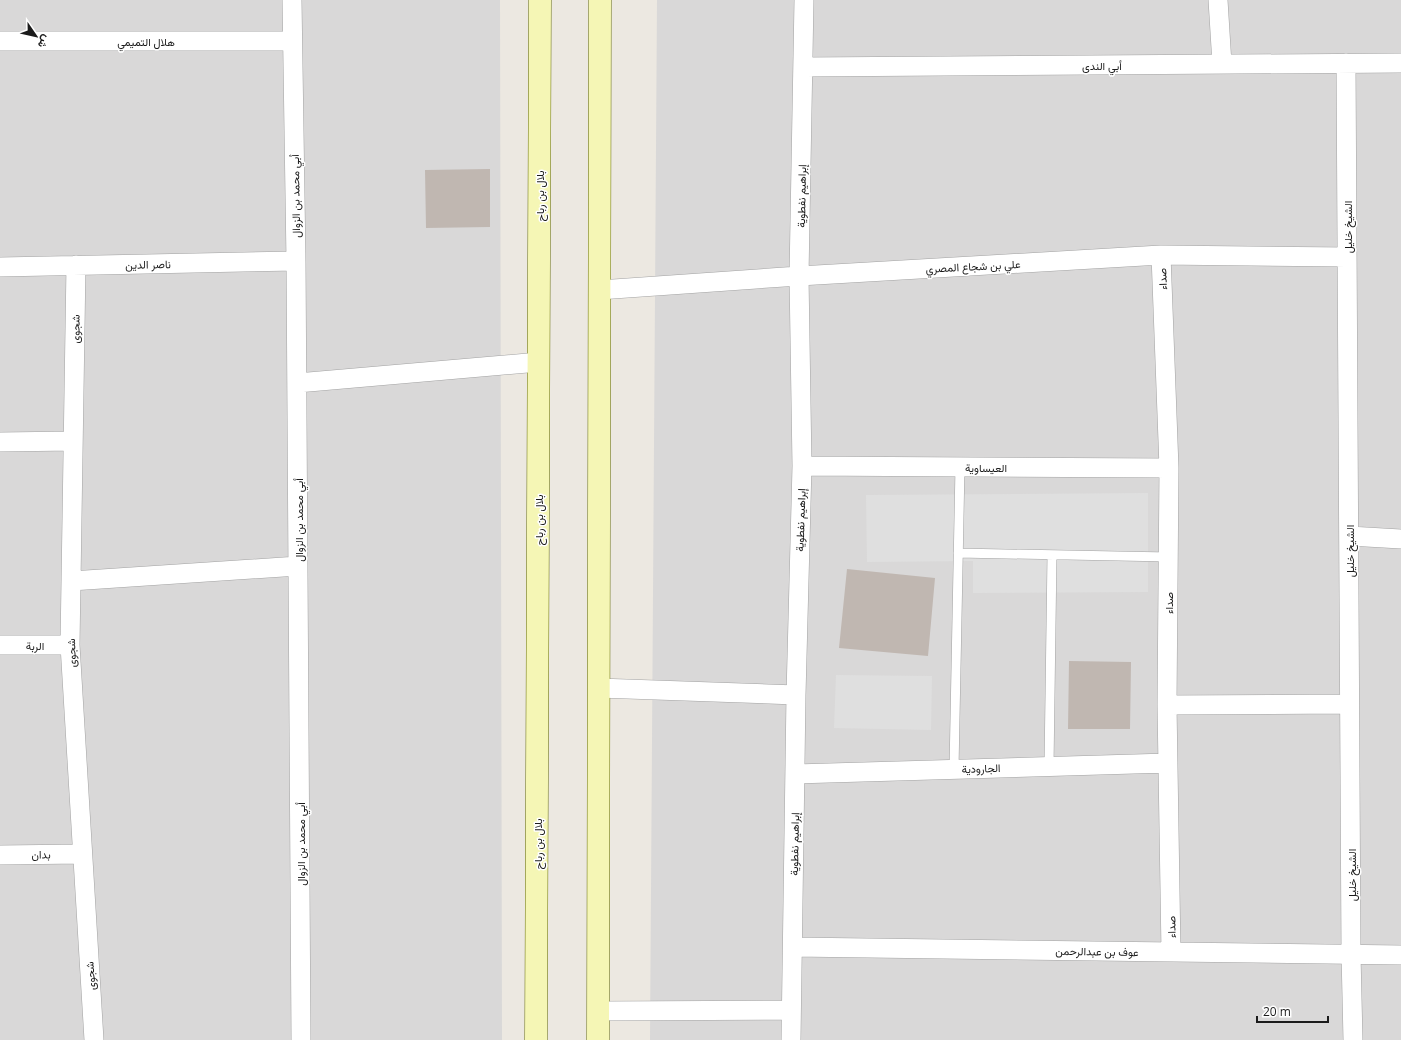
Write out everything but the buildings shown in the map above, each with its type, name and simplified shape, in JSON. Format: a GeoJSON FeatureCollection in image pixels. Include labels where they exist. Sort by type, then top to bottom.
{"type":"FeatureCollection","features":[{"type":"Feature","properties":{"kind":"main road","name":"بلال بن رباح"},"geometry":{"type":"LineString","coordinates":[[536,1040],[540,0]]}},
{"type":"Feature","properties":{"kind":"main road"},"geometry":{"type":"LineString","coordinates":[[598,1040],[600,0]]}},
{"type":"Feature","properties":{"kind":"street","name":"أبي محمد بن الزوال"},"geometry":{"type":"LineString","coordinates":[[292,0],[296,261],[301,1040]]}},
{"type":"Feature","properties":{"kind":"street","name":"إبراهيم نفطوية"},"geometry":{"type":"LineString","coordinates":[[791,1040],[796,695],[802,466],[799,276],[804,67],[804,0]]}},
{"type":"Feature","properties":{"kind":"street"},"geometry":{"type":"LineString","coordinates":[[1218,0],[1222,64]]}},
{"type":"Feature","properties":{"kind":"street","name":"هلال التميمي"},"geometry":{"type":"LineString","coordinates":[[0,41],[292,41]]}},
{"type":"Feature","properties":{"kind":"street","name":"أبي الندى"},"geometry":{"type":"LineString","coordinates":[[804,67],[1401,62]]}},
{"type":"Feature","properties":{"kind":"street","name":"الشيخ خليل"},"geometry":{"type":"LineString","coordinates":[[1346,63],[1349,704],[1353,1040]]}},
{"type":"Feature","properties":{"kind":"street","name":"علي بن شجاع المصري"},"geometry":{"type":"LineString","coordinates":[[599,290],[799,276],[1161,255],[1347,256]]}},
{"type":"Feature","properties":{"kind":"street","name":"صداء"},"geometry":{"type":"LineString","coordinates":[[1161,255],[1169,468],[1167,705],[1171,952]]}},
{"type":"Feature","properties":{"kind":"street","name":"ناصر الدين"},"geometry":{"type":"LineString","coordinates":[[0,267],[296,261]]}},
{"type":"Feature","properties":{"kind":"street","name":"شجوى"},"geometry":{"type":"LineString","coordinates":[[76,265],[70,644],[94,1040]]}},
{"type":"Feature","properties":{"kind":"street"},"geometry":{"type":"LineString","coordinates":[[297,383],[539,362]]}},
{"type":"Feature","properties":{"kind":"street"},"geometry":{"type":"LineString","coordinates":[[0,442],[73,441]]}},
{"type":"Feature","properties":{"kind":"street","name":"العيساوية"},"geometry":{"type":"LineString","coordinates":[[802,466],[1169,468]]}},
{"type":"Feature","properties":{"kind":"street"},"geometry":{"type":"LineString","coordinates":[[1349,536],[1401,539]]}},
{"type":"Feature","properties":{"kind":"street"},"geometry":{"type":"LineString","coordinates":[[71,582],[298,566]]}},
{"type":"Feature","properties":{"kind":"street","name":"الربة"},"geometry":{"type":"LineString","coordinates":[[0,645],[70,644]]}},
{"type":"Feature","properties":{"kind":"street"},"geometry":{"type":"LineString","coordinates":[[598,688],[796,695]]}},
{"type":"Feature","properties":{"kind":"street"},"geometry":{"type":"LineString","coordinates":[[1167,705],[1349,704]]}},
{"type":"Feature","properties":{"kind":"street","name":"الجارودية"},"geometry":{"type":"LineString","coordinates":[[795,774],[1168,763]]}},
{"type":"Feature","properties":{"kind":"street","name":"بدان"},"geometry":{"type":"LineString","coordinates":[[0,855],[82,854]]}},
{"type":"Feature","properties":{"kind":"street","name":"عوف بن عبدالرحمن"},"geometry":{"type":"LineString","coordinates":[[792,947],[1401,955]]}},
{"type":"Feature","properties":{"kind":"street"},"geometry":{"type":"LineString","coordinates":[[598,1011],[791,1010]]}},
{"type":"Feature","properties":{"kind":"lane"},"geometry":{"type":"LineString","coordinates":[[954,769],[960,467]]}},
{"type":"Feature","properties":{"kind":"lane"},"geometry":{"type":"LineString","coordinates":[[958,553],[1168,557]]}},
{"type":"Feature","properties":{"kind":"lane"},"geometry":{"type":"LineString","coordinates":[[1049,766],[1052,555]]}},
{"type":"Feature","properties":{"kind":"shaded area"},"geometry":{"type":"Polygon","coordinates":[[[0,0],[500,0],[502,1040],[0,1040],[0,0]]]}},
{"type":"Feature","properties":{"kind":"shaded area"},"geometry":{"type":"Polygon","coordinates":[[[657,0],[1401,0],[1401,1040],[650,1040],[657,0]]]}},
{"type":"Feature","properties":{"kind":"shaded area"},"geometry":{"type":"Polygon","coordinates":[[[1148,493],[1148,592],[973,593],[973,561],[867,562],[866,495],[1148,493]]]}},
{"type":"Feature","properties":{"kind":"shaded area"},"geometry":{"type":"Polygon","coordinates":[[[836,675],[932,676],[931,730],[834,728],[836,675]]]}}]}
